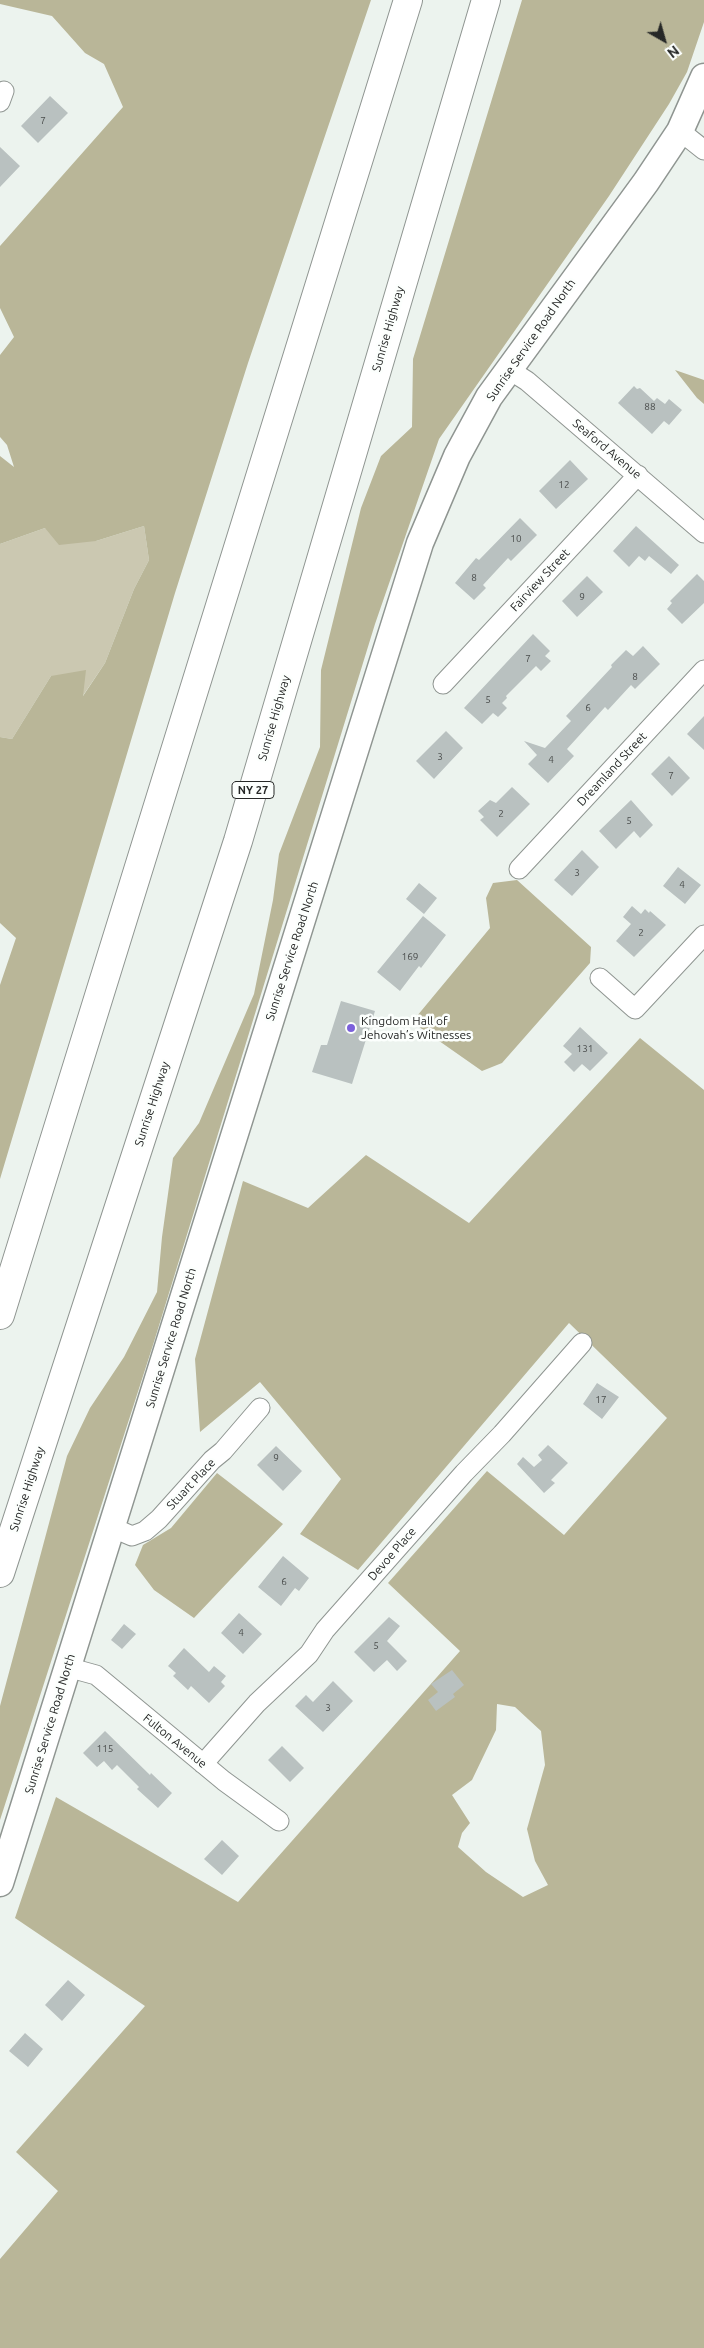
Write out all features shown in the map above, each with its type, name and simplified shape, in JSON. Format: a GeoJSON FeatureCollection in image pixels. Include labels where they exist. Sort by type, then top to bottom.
{"type":"FeatureCollection","features":[{"type":"Feature","properties":{"kind":"highway"},"geometry":{"type":"LineString","coordinates":[[0,1315],[408,0]]}},
{"type":"Feature","properties":{"kind":"highway","name":"Sunrise Highway"},"geometry":{"type":"LineString","coordinates":[[0,1573],[238,841],[486,0]]}},
{"type":"Feature","properties":{"kind":"street","name":"Sunrise Service Road North"},"geometry":{"type":"LineString","coordinates":[[0,1882],[420,543],[457,456],[490,397],[508,369],[646,182],[680,131],[704,77]]}},
{"type":"Feature","properties":{"kind":"street"},"geometry":{"type":"LineString","coordinates":[[680,131],[704,150]]}},
{"type":"Feature","properties":{"kind":"street","name":"Seaford Avenue"},"geometry":{"type":"LineString","coordinates":[[508,369],[527,381],[704,533]]}},
{"type":"Feature","properties":{"kind":"street","name":"Fairview Street"},"geometry":{"type":"LineString","coordinates":[[442,684],[638,475]]}},
{"type":"Feature","properties":{"kind":"street","name":"Dreamland Street"},"geometry":{"type":"LineString","coordinates":[[519,869],[704,670]]}},
{"type":"Feature","properties":{"kind":"street"},"geometry":{"type":"LineString","coordinates":[[600,978],[635,1009],[704,935]]}},
{"type":"Feature","properties":{"kind":"street","name":"Devoe Place"},"geometry":{"type":"LineString","coordinates":[[203,1764],[257,1703],[309,1654],[325,1630],[345,1607],[582,1343]]}},
{"type":"Feature","properties":{"kind":"street","name":"Stuart Place"},"geometry":{"type":"LineString","coordinates":[[111,1527],[132,1536],[152,1525],[212,1460],[223,1451],[260,1408]]}},
{"type":"Feature","properties":{"kind":"street","name":"Fulton Avenue"},"geometry":{"type":"LineString","coordinates":[[68,1667],[96,1676],[203,1764],[279,1821]]}},
{"type":"Feature","properties":{"kind":"shaded area"},"geometry":{"type":"Polygon","coordinates":[[[0,0],[371,0],[248,363],[175,593],[0,1179],[0,985],[16,938],[0,923],[0,737],[12,739],[51,676],[86,670],[83,696],[105,663],[134,589],[149,560],[144,526],[96,541],[59,545],[45,528],[0,544],[0,456],[14,467],[7,445],[0,437],[0,355],[14,337],[0,308],[0,246],[123,107],[104,64],[85,53],[52,16],[0,4],[0,0]]]}},
{"type":"Feature","properties":{"kind":"shaded area"},"geometry":{"type":"Polygon","coordinates":[[[522,0],[704,0],[704,22],[687,72],[669,104],[609,196],[439,439],[375,624],[153,1345],[0,1820],[0,1706],[67,1456],[90,1408],[124,1357],[157,1292],[162,1237],[173,1158],[199,1123],[254,994],[273,900],[279,854],[320,747],[321,670],[361,508],[381,456],[412,427],[413,359],[522,0]]]}},
{"type":"Feature","properties":{"kind":"shaded area"},"geometry":{"type":"Polygon","coordinates":[[[675,370],[704,380],[704,404],[697,398],[675,370]]]}},
{"type":"Feature","properties":{"kind":"shaded area"},"geometry":{"type":"Polygon","coordinates":[[[144,526],[149,560],[134,589],[105,663],[82,697],[51,676],[12,739],[0,737],[0,544],[45,528],[96,541],[144,526]]]}},
{"type":"Feature","properties":{"kind":"shaded area"},"geometry":{"type":"Polygon","coordinates":[[[517,880],[591,947],[590,963],[502,1063],[482,1071],[412,1022],[490,928],[486,898],[493,883],[517,880]]]}},
{"type":"Feature","properties":{"kind":"shaded area"},"geometry":{"type":"Polygon","coordinates":[[[640,1038],[704,1090],[704,2348],[0,2348],[0,2259],[58,2191],[16,2152],[145,2006],[15,1918],[56,1797],[238,1902],[460,1651],[388,1583],[487,1471],[564,1535],[667,1418],[569,1323],[358,1570],[300,1534],[341,1479],[260,1382],[200,1432],[195,1359],[243,1181],[308,1208],[366,1155],[469,1223],[640,1038]],[[497,1704],[496,1730],[472,1780],[452,1795],[470,1823],[462,1833],[458,1847],[486,1872],[523,1897],[548,1885],[535,1861],[527,1829],[545,1765],[541,1731],[515,1707],[497,1704]]]}},
{"type":"Feature","properties":{"kind":"shaded area"},"geometry":{"type":"Polygon","coordinates":[[[217,1473],[283,1524],[194,1618],[154,1590],[135,1565],[143,1545],[171,1528],[217,1473]]]}},
{"type":"Feature","properties":{"kind":"building"},"geometry":{"type":"Polygon","coordinates":[[[50,96],[68,113],[38,143],[21,126],[50,96]]]}},
{"type":"Feature","properties":{"kind":"building"},"geometry":{"type":"Polygon","coordinates":[[[0,147],[20,166],[0,187],[0,147]]]}},
{"type":"Feature","properties":{"kind":"building"},"geometry":{"type":"Polygon","coordinates":[[[634,386],[637,389],[640,388],[654,401],[657,398],[665,404],[669,399],[682,410],[669,425],[664,421],[652,434],[618,403],[634,386]]]}},
{"type":"Feature","properties":{"kind":"building"},"geometry":{"type":"Polygon","coordinates":[[[570,460],[588,479],[556,509],[539,491],[570,460]]]}},
{"type":"Feature","properties":{"kind":"building"},"geometry":{"type":"Polygon","coordinates":[[[520,518],[537,535],[511,561],[508,558],[483,585],[486,588],[474,600],[455,583],[476,558],[479,560],[520,518]]]}},
{"type":"Feature","properties":{"kind":"building"},"geometry":{"type":"Polygon","coordinates":[[[636,526],[679,565],[671,574],[649,556],[645,561],[639,556],[629,567],[613,551],[636,526]]]}},
{"type":"Feature","properties":{"kind":"building"},"geometry":{"type":"Polygon","coordinates":[[[697,574],[704,581],[704,603],[682,624],[667,609],[672,603],[670,601],[697,574]]]}},
{"type":"Feature","properties":{"kind":"building"},"geometry":{"type":"Polygon","coordinates":[[[587,576],[603,592],[577,617],[562,601],[587,576]]]}},
{"type":"Feature","properties":{"kind":"building"},"geometry":{"type":"Polygon","coordinates":[[[533,634],[550,651],[545,656],[551,661],[541,671],[536,666],[506,696],[507,698],[502,703],[507,708],[498,717],[493,713],[482,724],[464,708],[533,634]]]}},
{"type":"Feature","properties":{"kind":"building"},"geometry":{"type":"Polygon","coordinates":[[[643,646],[660,664],[635,689],[631,685],[608,710],[605,707],[567,749],[574,756],[548,783],[528,764],[537,755],[524,741],[545,748],[571,721],[566,716],[612,667],[611,665],[626,650],[633,656],[643,646]]]}},
{"type":"Feature","properties":{"kind":"building"},"geometry":{"type":"Polygon","coordinates":[[[704,716],[704,750],[687,734],[704,716]]]}},
{"type":"Feature","properties":{"kind":"building"},"geometry":{"type":"Polygon","coordinates":[[[446,731],[463,748],[434,779],[416,761],[446,731]]]}},
{"type":"Feature","properties":{"kind":"building"},"geometry":{"type":"Polygon","coordinates":[[[669,756],[690,778],[672,796],[651,774],[669,756]]]}},
{"type":"Feature","properties":{"kind":"building"},"geometry":{"type":"Polygon","coordinates":[[[512,787],[530,804],[497,837],[480,820],[484,817],[478,811],[490,800],[496,803],[512,787]]]}},
{"type":"Feature","properties":{"kind":"building"},"geometry":{"type":"Polygon","coordinates":[[[631,800],[653,825],[640,838],[634,831],[616,849],[599,831],[631,800]]]}},
{"type":"Feature","properties":{"kind":"building"},"geometry":{"type":"Polygon","coordinates":[[[582,850],[599,867],[572,896],[554,880],[582,850]]]}},
{"type":"Feature","properties":{"kind":"building"},"geometry":{"type":"Polygon","coordinates":[[[678,867],[701,885],[685,904],[663,886],[678,867]]]}},
{"type":"Feature","properties":{"kind":"building"},"geometry":{"type":"Polygon","coordinates":[[[419,883],[437,898],[424,914],[406,899],[419,883]]]}},
{"type":"Feature","properties":{"kind":"building"},"geometry":{"type":"Polygon","coordinates":[[[632,906],[641,914],[645,909],[649,913],[650,911],[666,925],[634,957],[616,941],[631,924],[623,917],[632,906]]]}},
{"type":"Feature","properties":{"kind":"building"},"geometry":{"type":"Polygon","coordinates":[[[423,916],[446,935],[421,968],[419,966],[400,991],[377,972],[423,916]]]}},
{"type":"Feature","properties":{"kind":"building","name":"Kingdom Hall of Jehovah’s Witnesses"},"geometry":{"type":"Polygon","coordinates":[[[341,1001],[375,1011],[352,1084],[312,1072],[321,1045],[327,1045],[341,1001]]]}},
{"type":"Feature","properties":{"kind":"building"},"geometry":{"type":"Polygon","coordinates":[[[580,1027],[608,1053],[590,1071],[582,1064],[574,1072],[564,1062],[572,1054],[563,1046],[580,1027]]]}},
{"type":"Feature","properties":{"kind":"building"},"geometry":{"type":"Polygon","coordinates":[[[597,1383],[619,1397],[602,1419],[583,1404],[597,1383]]]}},
{"type":"Feature","properties":{"kind":"building"},"geometry":{"type":"Polygon","coordinates":[[[548,1445],[568,1463],[551,1480],[555,1483],[544,1493],[517,1464],[523,1457],[534,1467],[542,1460],[538,1455],[548,1445]]]}},
{"type":"Feature","properties":{"kind":"building"},"geometry":{"type":"Polygon","coordinates":[[[276,1446],[302,1471],[283,1491],[257,1465],[276,1446]]]}},
{"type":"Feature","properties":{"kind":"building"},"geometry":{"type":"Polygon","coordinates":[[[283,1556],[309,1578],[299,1591],[295,1588],[281,1606],[258,1587],[283,1556]]]}},
{"type":"Feature","properties":{"kind":"building"},"geometry":{"type":"Polygon","coordinates":[[[239,1613],[262,1634],[243,1654],[221,1633],[239,1613]]]}},
{"type":"Feature","properties":{"kind":"building"},"geometry":{"type":"Polygon","coordinates":[[[389,1617],[400,1626],[387,1641],[407,1661],[397,1671],[387,1660],[374,1672],[354,1652],[389,1617]]]}},
{"type":"Feature","properties":{"kind":"building"},"geometry":{"type":"Polygon","coordinates":[[[124,1624],[136,1634],[122,1649],[111,1640],[124,1624]]]}},
{"type":"Feature","properties":{"kind":"building"},"geometry":{"type":"Polygon","coordinates":[[[184,1648],[209,1672],[214,1666],[226,1676],[221,1682],[225,1686],[209,1703],[191,1686],[188,1690],[173,1676],[176,1673],[168,1666],[184,1648]]]}},
{"type":"Feature","properties":{"kind":"building"},"geometry":{"type":"Polygon","coordinates":[[[452,1670],[464,1685],[453,1694],[455,1697],[436,1711],[428,1700],[438,1692],[431,1684],[452,1670]]]}},
{"type":"Feature","properties":{"kind":"building"},"geometry":{"type":"Polygon","coordinates":[[[333,1681],[353,1701],[323,1732],[295,1706],[306,1695],[313,1702],[333,1681]]]}},
{"type":"Feature","properties":{"kind":"building"},"geometry":{"type":"Polygon","coordinates":[[[105,1731],[150,1775],[151,1773],[172,1793],[158,1808],[137,1789],[139,1787],[117,1765],[112,1770],[104,1761],[97,1767],[83,1753],[105,1731]]]}},
{"type":"Feature","properties":{"kind":"building"},"geometry":{"type":"Polygon","coordinates":[[[282,1746],[304,1768],[290,1782],[268,1760],[282,1746]]]}},
{"type":"Feature","properties":{"kind":"building"},"geometry":{"type":"Polygon","coordinates":[[[222,1840],[239,1856],[222,1875],[204,1859],[222,1840]]]}},
{"type":"Feature","properties":{"kind":"building"},"geometry":{"type":"Polygon","coordinates":[[[68,1980],[85,1995],[62,2021],[45,2005],[68,1980]]]}},
{"type":"Feature","properties":{"kind":"building"},"geometry":{"type":"Polygon","coordinates":[[[25,2033],[43,2049],[28,2067],[9,2051],[25,2033]]]}},
{"type":"Feature","properties":{"kind":"place","name":"Kingdom Hall of Jehovah’s Witnesses"},"geometry":{"type":"Point","coordinates":[351,1028]}}]}
